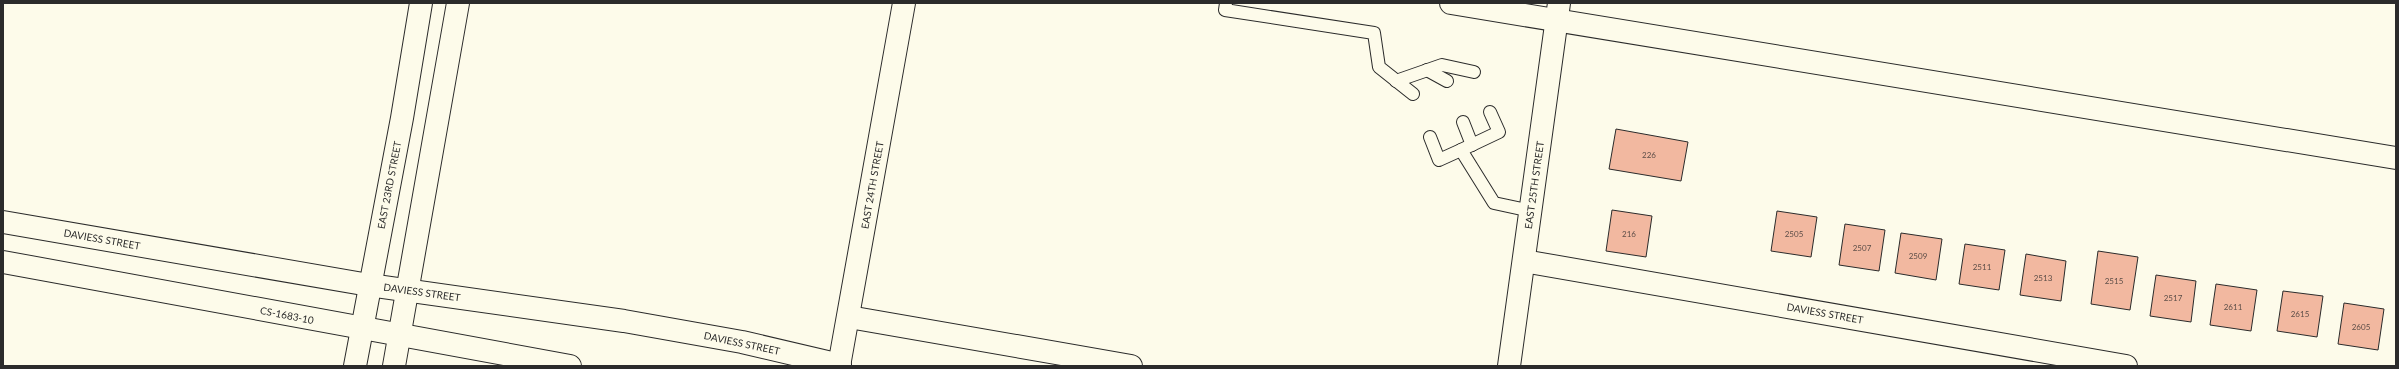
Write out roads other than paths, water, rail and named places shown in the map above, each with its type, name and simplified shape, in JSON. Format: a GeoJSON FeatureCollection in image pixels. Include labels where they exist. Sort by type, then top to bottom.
{"type":"FeatureCollection","features":[{"type":"Feature","properties":{"kind":"street","name":"EAST 23RD STREET"},"geometry":{"type":"LineString","coordinates":[[355,366],[402,118],[420,3]]}},
{"type":"Feature","properties":{"kind":"street"},"geometry":{"type":"LineString","coordinates":[[394,366],[458,3]]}},
{"type":"Feature","properties":{"kind":"street","name":"EAST 24TH STREET"},"geometry":{"type":"LineString","coordinates":[[840,365],[904,3]]}},
{"type":"Feature","properties":{"kind":"street"},"geometry":{"type":"LineString","coordinates":[[1451,3],[1558,12],[2396,158]]}},
{"type":"Feature","properties":{"kind":"street","name":"EAST 25TH STREET"},"geometry":{"type":"LineString","coordinates":[[1508,366],[1558,12]]}},
{"type":"Feature","properties":{"kind":"street","name":"DAVIESS STREET"},"geometry":{"type":"LineString","coordinates":[[3,222],[370,285],[624,321],[742,342],[840,365]]}},
{"type":"Feature","properties":{"kind":"street","name":"DAVIESS STREET"},"geometry":{"type":"LineString","coordinates":[[1524,261],[2126,366]]}},
{"type":"Feature","properties":{"kind":"street","name":"CS-1683-10"},"geometry":{"type":"LineString","coordinates":[[3,262],[361,329],[570,366]]}},
{"type":"Feature","properties":{"kind":"street"},"geometry":{"type":"LineString","coordinates":[[849,317],[1131,366]]}},
{"type":"Feature","properties":{"kind":"lane"},"geometry":{"type":"LineString","coordinates":[[1226,3],[1225,10],[1374,33],[1379,67],[1413,94]]}},
{"type":"Feature","properties":{"kind":"lane"},"geometry":{"type":"LineString","coordinates":[[1396,81],[1442,64],[1474,72]]}},
{"type":"Feature","properties":{"kind":"lane"},"geometry":{"type":"LineString","coordinates":[[1428,70],[1447,82]]}},
{"type":"Feature","properties":{"kind":"lane"},"geometry":{"type":"LineString","coordinates":[[1430,137],[1439,160],[1499,132],[1490,112]]}},
{"type":"Feature","properties":{"kind":"lane"},"geometry":{"type":"LineString","coordinates":[[1463,122],[1467,148],[1494,203],[1530,211]]}}]}
